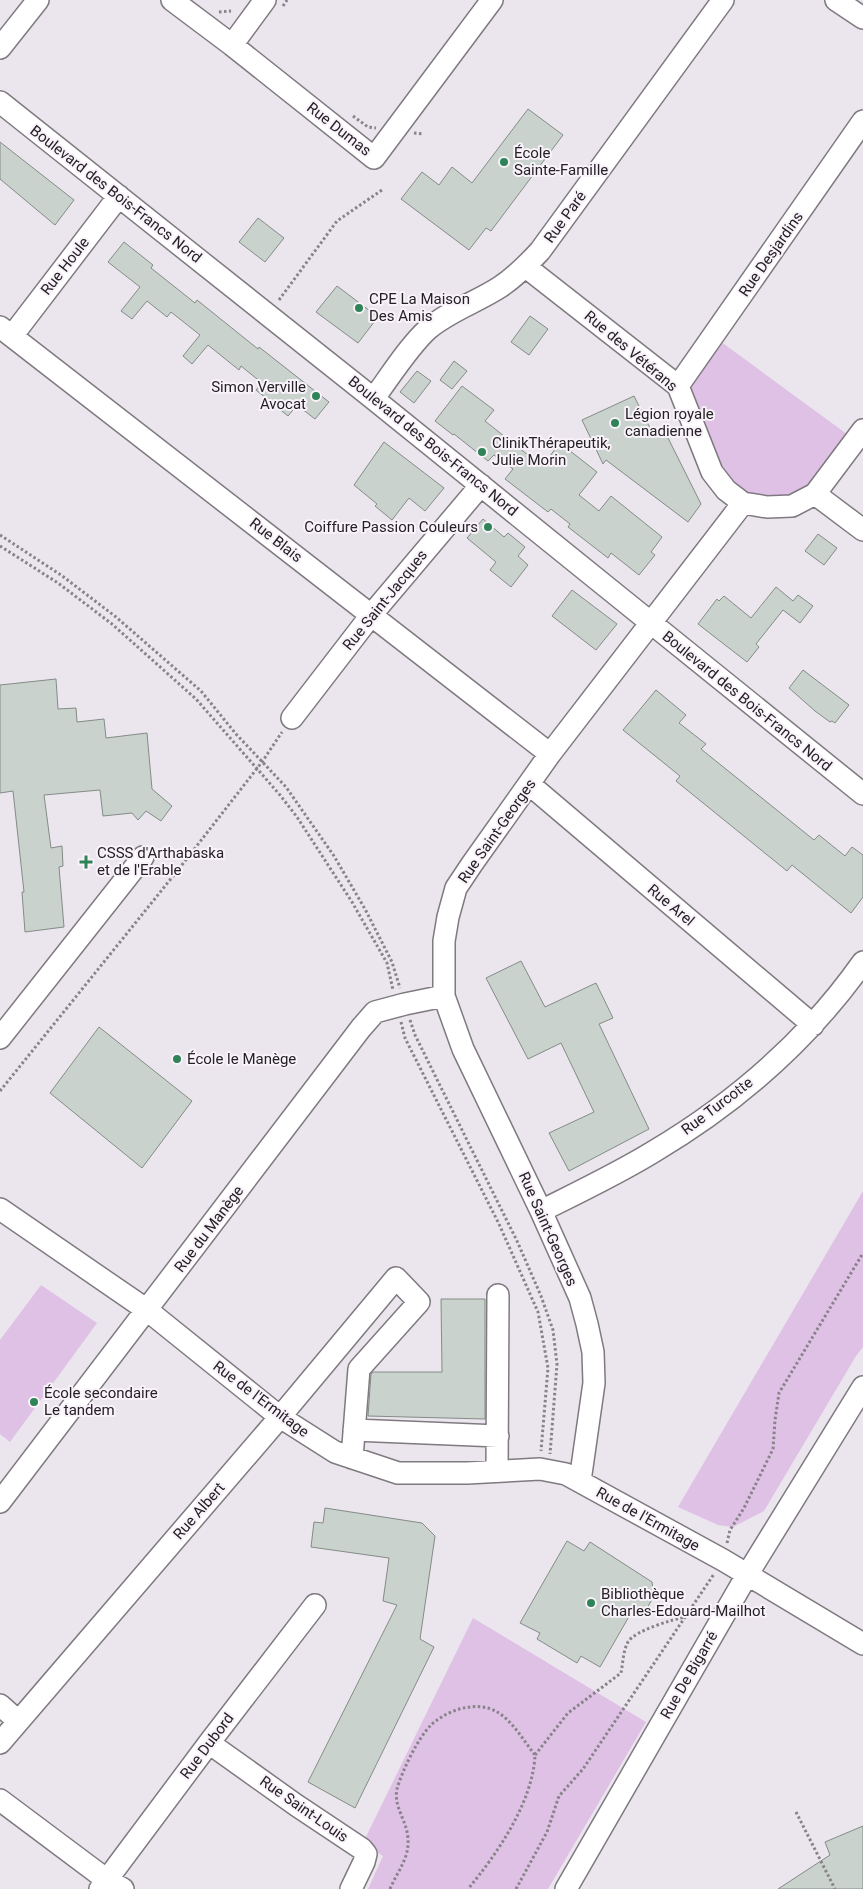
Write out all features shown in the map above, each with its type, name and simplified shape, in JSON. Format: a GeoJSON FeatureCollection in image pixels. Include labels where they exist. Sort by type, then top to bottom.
{"type":"FeatureCollection","features":[{"type":"Feature","properties":{"kind":"street"},"geometry":{"type":"LineString","coordinates":[[0,48],[38,0]]}},
{"type":"Feature","properties":{"kind":"street","name":"Rue Dumas"},"geometry":{"type":"LineString","coordinates":[[172,0],[232,45],[374,158],[492,0]]}},
{"type":"Feature","properties":{"kind":"street"},"geometry":{"type":"LineString","coordinates":[[232,45],[265,0]]}},
{"type":"Feature","properties":{"kind":"street","name":"Rue Paré"},"geometry":{"type":"LineString","coordinates":[[374,398],[416,341],[428,329],[452,313],[501,287],[526,267],[540,251],[723,0]]}},
{"type":"Feature","properties":{"kind":"street"},"geometry":{"type":"LineString","coordinates":[[836,0],[863,18]]}},
{"type":"Feature","properties":{"kind":"street","name":"Boulevard des Bois-Francs Nord"},"geometry":{"type":"LineString","coordinates":[[0,102],[374,398],[650,624],[863,794]]}},
{"type":"Feature","properties":{"kind":"street","name":"Rue Desjardins"},"geometry":{"type":"LineString","coordinates":[[678,386],[863,121]]}},
{"type":"Feature","properties":{"kind":"street","name":"Rue Houle"},"geometry":{"type":"LineString","coordinates":[[6,332],[119,196]]}},
{"type":"Feature","properties":{"kind":"street","name":"Rue des Vétérans"},"geometry":{"type":"LineString","coordinates":[[526,267],[678,386],[712,472],[726,490],[743,503]]}},
{"type":"Feature","properties":{"kind":"street","name":"Rue Blais"},"geometry":{"type":"LineString","coordinates":[[6,332],[372,614],[550,754]]}},
{"type":"Feature","properties":{"kind":"street"},"geometry":{"type":"LineString","coordinates":[[743,503],[767,508],[792,506],[815,494],[863,430]]}},
{"type":"Feature","properties":{"kind":"street","name":"Rue Saint-Jacques"},"geometry":{"type":"LineString","coordinates":[[292,718],[372,614],[482,485]]}},
{"type":"Feature","properties":{"kind":"street"},"geometry":{"type":"LineString","coordinates":[[815,494],[863,530]]}},
{"type":"Feature","properties":{"kind":"street","name":"Rue Saint-Georges"},"geometry":{"type":"LineString","coordinates":[[580,1481],[592,1405],[594,1384],[593,1352],[580,1298],[541,1211],[463,1049],[444,996],[444,941],[448,917],[456,888],[550,754],[743,503]]}},
{"type":"Feature","properties":{"kind":"street","name":"Rue Arel"},"geometry":{"type":"LineString","coordinates":[[529,784],[813,1026]]}},
{"type":"Feature","properties":{"kind":"street"},"geometry":{"type":"LineString","coordinates":[[0,1038],[143,857]]}},
{"type":"Feature","properties":{"kind":"street","name":"Rue Turcotte"},"geometry":{"type":"LineString","coordinates":[[541,1211],[654,1152],[720,1108],[787,1051],[813,1026],[863,962]]}},
{"type":"Feature","properties":{"kind":"street","name":"Rue du Manège"},"geometry":{"type":"LineString","coordinates":[[0,1502],[361,1028],[376,1012],[444,996]]}},
{"type":"Feature","properties":{"kind":"street","name":"Rue de l'Ermitage"},"geometry":{"type":"LineString","coordinates":[[0,1209],[147,1310],[280,1418],[335,1452],[398,1473],[545,1470],[566,1474],[723,1560],[863,1644]]}},
{"type":"Feature","properties":{"kind":"street","name":"Rue Albert"},"geometry":{"type":"LineString","coordinates":[[0,1742],[280,1418],[396,1278],[419,1302],[359,1369],[354,1430]]}},
{"type":"Feature","properties":{"kind":"street"},"geometry":{"type":"LineString","coordinates":[[497,1472],[498,1295]]}},
{"type":"Feature","properties":{"kind":"street","name":"Rue De Bigarré"},"geometry":{"type":"LineString","coordinates":[[566,1889],[747,1575],[863,1387]]}},
{"type":"Feature","properties":{"kind":"street"},"geometry":{"type":"LineString","coordinates":[[352,1458],[354,1430],[498,1436]]}},
{"type":"Feature","properties":{"kind":"street","name":"Rue Dubord"},"geometry":{"type":"LineString","coordinates":[[110,1886],[209,1742],[316,1605]]}},
{"type":"Feature","properties":{"kind":"street"},"geometry":{"type":"LineString","coordinates":[[0,1705],[18,1721]]}},
{"type":"Feature","properties":{"kind":"street","name":"Rue Saint-Louis"},"geometry":{"type":"LineString","coordinates":[[209,1742],[296,1805],[362,1849],[366,1854],[364,1862],[351,1889]]}},
{"type":"Feature","properties":{"kind":"street"},"geometry":{"type":"LineString","coordinates":[[0,1800],[110,1886]]}},
{"type":"Feature","properties":{"kind":"path"},"geometry":{"type":"LineString","coordinates":[[352,115],[368,127],[423,134]]}},
{"type":"Feature","properties":{"kind":"path"},"geometry":{"type":"LineString","coordinates":[[268,314],[337,222],[382,190]]}},
{"type":"Feature","properties":{"kind":"path"},"geometry":{"type":"LineString","coordinates":[[0,535],[60,575],[116,617],[201,691],[236,734],[286,787],[304,810],[366,909],[392,962],[401,1005],[405,1038],[499,1224],[538,1312],[548,1368],[545,1470]]}},
{"type":"Feature","properties":{"kind":"path"},"geometry":{"type":"LineString","coordinates":[[0,546],[58,584],[112,624],[196,699],[297,817],[352,902],[386,963],[401,1005],[415,1035],[517,1241],[541,1296],[553,1330],[557,1364],[545,1470]]}},
{"type":"Feature","properties":{"kind":"path"},"geometry":{"type":"LineString","coordinates":[[0,1091],[85,987],[262,762],[292,718]]}},
{"type":"Feature","properties":{"kind":"path"},"geometry":{"type":"LineString","coordinates":[[516,1889],[547,1832],[559,1796],[583,1769],[723,1560],[730,1530],[744,1508],[773,1449],[774,1420],[779,1393],[863,1253]]}},
{"type":"Feature","properties":{"kind":"path"},"geometry":{"type":"LineString","coordinates":[[468,1889],[483,1871],[512,1826],[532,1775],[536,1755],[568,1713],[621,1673],[627,1643],[632,1636],[651,1626],[686,1616]]}},
{"type":"Feature","properties":{"kind":"path"},"geometry":{"type":"LineString","coordinates":[[390,1889],[403,1866],[407,1854],[408,1840],[405,1823],[396,1800],[397,1788],[419,1742],[431,1725],[446,1715],[461,1709],[475,1706],[491,1709],[504,1718],[536,1755]]}},
{"type":"Feature","properties":{"kind":"path"},"geometry":{"type":"LineString","coordinates":[[796,1812],[835,1889]]}},
{"type":"Feature","properties":{"kind":"shaded area"},"geometry":{"type":"Polygon","coordinates":[[[713,336],[855,440],[792,506],[726,490],[678,386],[713,336]]]}},
{"type":"Feature","properties":{"kind":"shaded area"},"geometry":{"type":"Polygon","coordinates":[[[863,1191],[863,1347],[764,1511],[733,1527],[718,1525],[678,1507],[863,1191]]]}},
{"type":"Feature","properties":{"kind":"shaded area"},"geometry":{"type":"Polygon","coordinates":[[[41,1285],[97,1323],[10,1442],[0,1434],[0,1340],[41,1285]]]}},
{"type":"Feature","properties":{"kind":"shaded area"},"geometry":{"type":"Polygon","coordinates":[[[473,1618],[646,1722],[548,1889],[368,1889],[383,1856],[363,1843],[473,1618]]]}},
{"type":"Feature","properties":{"kind":"building"},"geometry":{"type":"Polygon","coordinates":[[[528,109],[563,135],[491,231],[486,228],[469,250],[401,199],[422,172],[439,185],[452,167],[472,183],[528,109]]]}},
{"type":"Feature","properties":{"kind":"building"},"geometry":{"type":"Polygon","coordinates":[[[0,142],[74,200],[55,225],[0,179],[0,142]]]}},
{"type":"Feature","properties":{"kind":"building"},"geometry":{"type":"Polygon","coordinates":[[[258,218],[284,238],[265,262],[239,242],[258,218]]]}},
{"type":"Feature","properties":{"kind":"building"},"geometry":{"type":"Polygon","coordinates":[[[124,242],[153,265],[151,268],[195,303],[197,300],[329,402],[315,419],[297,405],[288,416],[256,390],[262,383],[241,366],[239,370],[208,345],[192,364],[183,356],[200,335],[171,312],[167,317],[147,301],[132,319],[121,311],[140,287],[108,262],[124,242]]]}},
{"type":"Feature","properties":{"kind":"building"},"geometry":{"type":"Polygon","coordinates":[[[337,286],[378,317],[358,343],[316,312],[337,286]]]}},
{"type":"Feature","properties":{"kind":"building"},"geometry":{"type":"Polygon","coordinates":[[[530,316],[548,329],[529,355],[511,342],[530,316]]]}},
{"type":"Feature","properties":{"kind":"building"},"geometry":{"type":"Polygon","coordinates":[[[454,361],[467,371],[452,389],[440,380],[454,361]]]}},
{"type":"Feature","properties":{"kind":"building"},"geometry":{"type":"Polygon","coordinates":[[[417,371],[431,381],[414,403],[400,392],[417,371]]]}},
{"type":"Feature","properties":{"kind":"building"},"geometry":{"type":"Polygon","coordinates":[[[462,386],[494,410],[485,421],[542,466],[560,443],[597,472],[579,495],[599,511],[611,496],[662,537],[651,552],[655,555],[639,575],[611,553],[608,558],[568,527],[570,524],[551,509],[548,512],[505,479],[513,469],[494,455],[488,461],[435,421],[462,386]]]}},
{"type":"Feature","properties":{"kind":"building"},"geometry":{"type":"Polygon","coordinates":[[[634,396],[656,436],[665,432],[701,504],[688,522],[606,460],[603,464],[582,420],[634,396]]]}},
{"type":"Feature","properties":{"kind":"building"},"geometry":{"type":"Polygon","coordinates":[[[384,442],[444,488],[425,511],[409,498],[392,520],[375,506],[377,504],[354,485],[384,442]]]}},
{"type":"Feature","properties":{"kind":"building"},"geometry":{"type":"Polygon","coordinates":[[[483,519],[504,537],[508,533],[525,547],[518,556],[528,565],[511,587],[490,570],[496,562],[467,538],[483,519]]]}},
{"type":"Feature","properties":{"kind":"building"},"geometry":{"type":"Polygon","coordinates":[[[818,534],[837,548],[824,565],[805,551],[818,534]]]}},
{"type":"Feature","properties":{"kind":"building"},"geometry":{"type":"Polygon","coordinates":[[[776,587],[793,601],[798,595],[813,606],[800,623],[783,610],[756,644],[759,647],[747,662],[698,624],[717,599],[719,601],[724,596],[751,618],[776,587]]]}},
{"type":"Feature","properties":{"kind":"building"},"geometry":{"type":"Polygon","coordinates":[[[572,590],[617,624],[596,650],[552,616],[572,590]]]}},
{"type":"Feature","properties":{"kind":"building"},"geometry":{"type":"Polygon","coordinates":[[[803,670],[849,705],[835,723],[830,722],[815,711],[789,688],[803,670]]]}},
{"type":"Feature","properties":{"kind":"building"},"geometry":{"type":"Polygon","coordinates":[[[56,679],[58,709],[76,708],[77,722],[104,719],[106,738],[147,733],[152,789],[172,806],[161,821],[146,811],[138,820],[132,813],[103,816],[100,790],[44,795],[51,848],[62,846],[63,866],[59,867],[64,927],[25,932],[22,892],[24,892],[13,791],[0,793],[0,685],[56,679]]]}},
{"type":"Feature","properties":{"kind":"building"},"geometry":{"type":"Polygon","coordinates":[[[656,690],[686,715],[679,723],[706,744],[701,749],[814,840],[819,835],[845,856],[852,847],[863,855],[863,897],[851,913],[792,865],[787,871],[676,781],[680,776],[623,730],[656,690]]]}},
{"type":"Feature","properties":{"kind":"building"},"geometry":{"type":"Polygon","coordinates":[[[521,961],[545,1007],[596,983],[613,1018],[599,1024],[649,1129],[569,1171],[549,1133],[594,1112],[561,1043],[528,1059],[486,978],[521,961]]]}},
{"type":"Feature","properties":{"kind":"building"},"geometry":{"type":"Polygon","coordinates":[[[99,1027],[192,1101],[142,1168],[50,1093],[99,1027]]]}},
{"type":"Feature","properties":{"kind":"building"},"geometry":{"type":"Polygon","coordinates":[[[441,1299],[485,1299],[485,1419],[368,1416],[371,1374],[373,1372],[442,1372],[441,1299]]]}},
{"type":"Feature","properties":{"kind":"building"},"geometry":{"type":"Polygon","coordinates":[[[325,1508],[422,1523],[435,1536],[420,1639],[434,1647],[355,1808],[308,1782],[397,1605],[383,1601],[389,1558],[311,1547],[314,1522],[323,1523],[325,1508]]]}},
{"type":"Feature","properties":{"kind":"building","name":"Bibliothèque Charles-Edouard-Mailhot"},"geometry":{"type":"Polygon","coordinates":[[[567,1541],[584,1551],[590,1542],[652,1582],[654,1596],[646,1610],[631,1613],[600,1667],[581,1656],[577,1663],[537,1639],[540,1633],[520,1623],[567,1541]]]}},
{"type":"Feature","properties":{"kind":"building"},"geometry":{"type":"Polygon","coordinates":[[[863,1826],[863,1889],[778,1889],[830,1855],[825,1842],[863,1826]]]}},
{"type":"Feature","properties":{"kind":"place","name":"École Sainte-Famille"},"geometry":{"type":"Point","coordinates":[504,162]}},
{"type":"Feature","properties":{"kind":"place","name":"CPE La Maison Des Amis"},"geometry":{"type":"Point","coordinates":[359,308]}},
{"type":"Feature","properties":{"kind":"place","name":"Simon Verville Avocat"},"geometry":{"type":"Point","coordinates":[316,396]}},
{"type":"Feature","properties":{"kind":"place","name":"Légion royale canadienne"},"geometry":{"type":"Point","coordinates":[615,423]}},
{"type":"Feature","properties":{"kind":"place","name":"ClinikThérapeutik, Julie Morin"},"geometry":{"type":"Point","coordinates":[482,452]}},
{"type":"Feature","properties":{"kind":"place","name":"Coiffure Passion Couleurs"},"geometry":{"type":"Point","coordinates":[488,527]}},
{"type":"Feature","properties":{"kind":"place","name":"CSSS d'Arthabaska et de l'Erable"},"geometry":{"type":"Point","coordinates":[86,862]}},
{"type":"Feature","properties":{"kind":"place","name":"École le Manège"},"geometry":{"type":"Point","coordinates":[177,1059]}},
{"type":"Feature","properties":{"kind":"place","name":"École secondaire Le tandem"},"geometry":{"type":"Point","coordinates":[34,1402]}},
{"type":"Feature","properties":{"kind":"place","name":"Bibliothèque Charles-Edouard-Mailhot"},"geometry":{"type":"Point","coordinates":[591,1603]}}]}
